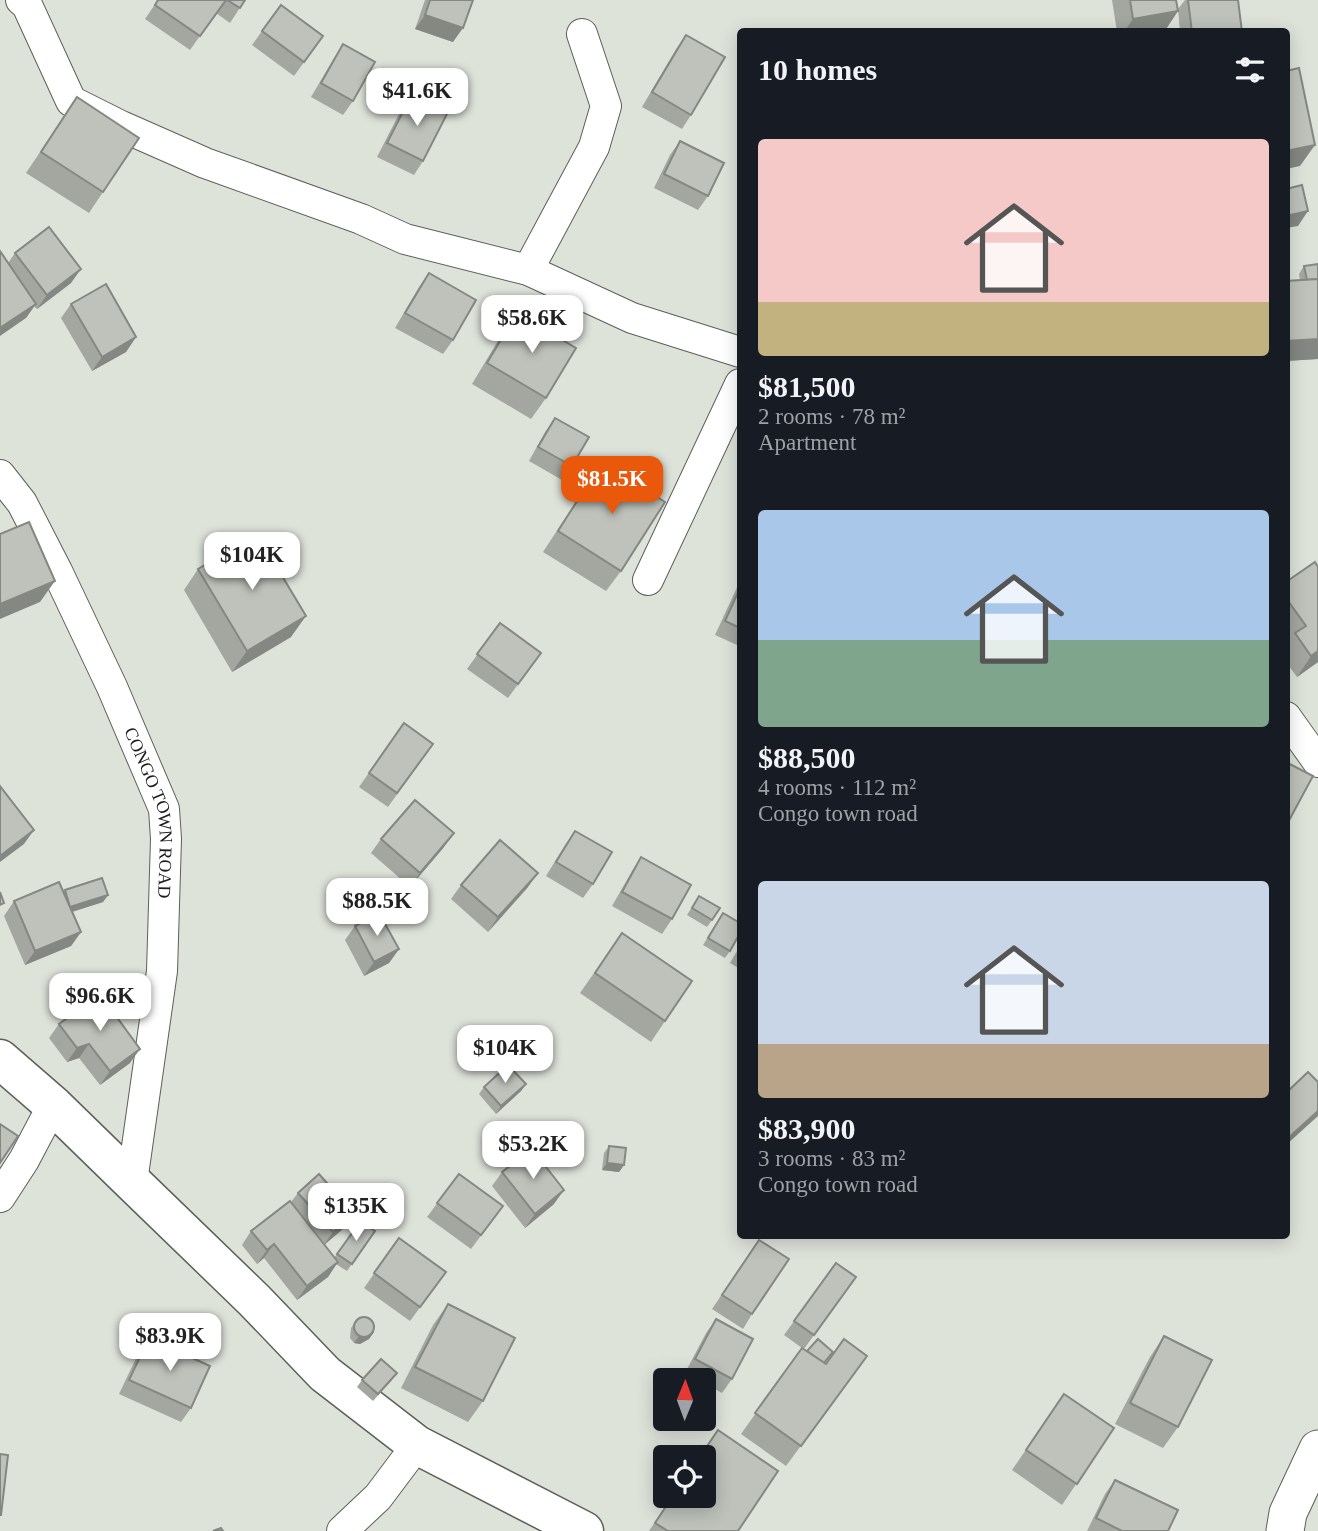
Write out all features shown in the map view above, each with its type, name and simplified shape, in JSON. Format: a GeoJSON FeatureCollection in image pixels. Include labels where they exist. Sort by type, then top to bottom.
{"type":"FeatureCollection","features":[{"type":"Feature","properties":{"kind":"main road"},"geometry":{"type":"LineString","coordinates":[[0,1059],[53,1105],[254,1300],[325,1374],[417,1445],[584,1531]]}},
{"type":"Feature","properties":{"kind":"street"},"geometry":{"type":"LineString","coordinates":[[21,0],[27,5],[71,101],[121,126],[205,163],[361,219],[405,239],[528,270],[632,318],[737,351]]}},
{"type":"Feature","properties":{"kind":"street"},"geometry":{"type":"LineString","coordinates":[[528,270],[594,147],[606,106],[582,34]]}},
{"type":"Feature","properties":{"kind":"street"},"geometry":{"type":"LineString","coordinates":[[648,580],[737,390]]}},
{"type":"Feature","properties":{"kind":"street","name":"CONGO TOWN ROAD"},"geometry":{"type":"LineString","coordinates":[[0,474],[22,503],[57,570],[164,808],[166,839],[162,971],[132,1182]]}},
{"type":"Feature","properties":{"kind":"street"},"geometry":{"type":"LineString","coordinates":[[1290,723],[1318,762]]}},
{"type":"Feature","properties":{"kind":"street"},"geometry":{"type":"LineString","coordinates":[[0,1196],[24,1160],[53,1105]]}},
{"type":"Feature","properties":{"kind":"street"},"geometry":{"type":"LineString","coordinates":[[342,1531],[378,1497],[417,1445]]}},
{"type":"Feature","properties":{"kind":"street"},"geometry":{"type":"LineString","coordinates":[[1285,1531],[1288,1513],[1318,1449]]}},
{"type":"Feature","properties":{"kind":"building"},"geometry":{"type":"Polygon","coordinates":[[[158,0],[226,0],[200,36],[155,5],[158,0]]]}},
{"type":"Feature","properties":{"kind":"building"},"geometry":{"type":"Polygon","coordinates":[[[227,0],[245,0],[240,8],[227,0]]]}},
{"type":"Feature","properties":{"kind":"building"},"geometry":{"type":"Polygon","coordinates":[[[430,0],[473,0],[463,28],[425,15],[430,0]]]}},
{"type":"Feature","properties":{"kind":"building"},"geometry":{"type":"Polygon","coordinates":[[[1130,0],[1176,0],[1178,11],[1133,19],[1130,0]]]}},
{"type":"Feature","properties":{"kind":"building"},"geometry":{"type":"Polygon","coordinates":[[[1188,0],[1238,0],[1242,28],[1192,28],[1188,0]]]}},
{"type":"Feature","properties":{"kind":"building"},"geometry":{"type":"Polygon","coordinates":[[[281,5],[323,36],[304,62],[262,31],[281,5]]]}},
{"type":"Feature","properties":{"kind":"building"},"geometry":{"type":"Polygon","coordinates":[[[686,35],[725,57],[691,115],[652,92],[686,35]]]}},
{"type":"Feature","properties":{"kind":"building"},"geometry":{"type":"Polygon","coordinates":[[[343,44],[375,62],[353,101],[321,83],[343,44]]]}},
{"type":"Feature","properties":{"kind":"building"},"geometry":{"type":"Polygon","coordinates":[[[1299,68],[1315,145],[1290,150],[1290,70],[1299,68]]]}},
{"type":"Feature","properties":{"kind":"building"},"geometry":{"type":"Polygon","coordinates":[[[411,96],[447,114],[423,161],[387,143],[411,96]]]}},
{"type":"Feature","properties":{"kind":"building"},"geometry":{"type":"Polygon","coordinates":[[[77,97],[139,138],[103,192],[41,152],[77,97]]]}},
{"type":"Feature","properties":{"kind":"building"},"geometry":{"type":"Polygon","coordinates":[[[680,141],[724,163],[708,196],[664,174],[680,141]]]}},
{"type":"Feature","properties":{"kind":"building"},"geometry":{"type":"Polygon","coordinates":[[[1302,185],[1308,211],[1290,215],[1290,188],[1302,185]]]}},
{"type":"Feature","properties":{"kind":"building"},"geometry":{"type":"Polygon","coordinates":[[[49,227],[81,269],[47,295],[15,253],[49,227]]]}},
{"type":"Feature","properties":{"kind":"building"},"geometry":{"type":"Polygon","coordinates":[[[0,251],[36,304],[0,328],[0,251]]]}},
{"type":"Feature","properties":{"kind":"building"},"geometry":{"type":"Polygon","coordinates":[[[1318,264],[1318,279],[1307,280],[1304,266],[1318,264]]]}},
{"type":"Feature","properties":{"kind":"building"},"geometry":{"type":"Polygon","coordinates":[[[429,273],[476,300],[453,340],[405,313],[429,273]]]}},
{"type":"Feature","properties":{"kind":"building"},"geometry":{"type":"Polygon","coordinates":[[[1318,279],[1318,339],[1290,341],[1290,281],[1318,279]]]}},
{"type":"Feature","properties":{"kind":"building"},"geometry":{"type":"Polygon","coordinates":[[[106,284],[136,337],[102,357],[71,304],[106,284]]]}},
{"type":"Feature","properties":{"kind":"building"},"geometry":{"type":"Polygon","coordinates":[[[517,313],[576,348],[546,398],[487,363],[517,313]]]}},
{"type":"Feature","properties":{"kind":"building"},"geometry":{"type":"Polygon","coordinates":[[[555,418],[589,437],[572,466],[538,447],[555,418]]]}},
{"type":"Feature","properties":{"kind":"building"},"geometry":{"type":"Polygon","coordinates":[[[602,462],[665,502],[621,571],[558,531],[602,462]]]}},
{"type":"Feature","properties":{"kind":"building"},"geometry":{"type":"Polygon","coordinates":[[[29,522],[55,581],[0,604],[0,534],[29,522]]]}},
{"type":"Feature","properties":{"kind":"building"},"geometry":{"type":"Polygon","coordinates":[[[257,534],[306,616],[247,651],[198,569],[257,534]]]}},
{"type":"Feature","properties":{"kind":"building"},"geometry":{"type":"Polygon","coordinates":[[[1315,562],[1318,567],[1318,651],[1311,656],[1295,633],[1306,626],[1290,604],[1290,579],[1315,562]]]}},
{"type":"Feature","properties":{"kind":"building"},"geometry":{"type":"Polygon","coordinates":[[[737,595],[737,627],[725,621],[737,595]]]}},
{"type":"Feature","properties":{"kind":"building"},"geometry":{"type":"Polygon","coordinates":[[[500,623],[541,653],[518,684],[477,654],[500,623]]]}},
{"type":"Feature","properties":{"kind":"building"},"geometry":{"type":"Polygon","coordinates":[[[404,723],[433,744],[397,793],[369,773],[404,723]]]}},
{"type":"Feature","properties":{"kind":"building"},"geometry":{"type":"Polygon","coordinates":[[[1290,764],[1313,776],[1290,819],[1290,764]]]}},
{"type":"Feature","properties":{"kind":"building"},"geometry":{"type":"Polygon","coordinates":[[[0,786],[34,830],[0,856],[0,786]]]}},
{"type":"Feature","properties":{"kind":"building"},"geometry":{"type":"Polygon","coordinates":[[[415,800],[454,833],[420,873],[381,839],[415,800]]]}},
{"type":"Feature","properties":{"kind":"building"},"geometry":{"type":"Polygon","coordinates":[[[575,831],[612,852],[593,884],[556,862],[575,831]]]}},
{"type":"Feature","properties":{"kind":"building"},"geometry":{"type":"Polygon","coordinates":[[[500,840],[538,873],[498,917],[461,885],[500,840]]]}},
{"type":"Feature","properties":{"kind":"building"},"geometry":{"type":"Polygon","coordinates":[[[641,857],[691,885],[672,919],[622,892],[641,857]]]}},
{"type":"Feature","properties":{"kind":"building"},"geometry":{"type":"Polygon","coordinates":[[[102,878],[108,895],[70,907],[65,890],[102,878]]]}},
{"type":"Feature","properties":{"kind":"building"},"geometry":{"type":"Polygon","coordinates":[[[59,882],[81,932],[35,951],[14,901],[59,882]]]}},
{"type":"Feature","properties":{"kind":"building"},"geometry":{"type":"Polygon","coordinates":[[[699,896],[720,908],[712,920],[692,908],[699,896]]]}},
{"type":"Feature","properties":{"kind":"building"},"geometry":{"type":"Polygon","coordinates":[[[379,913],[399,949],[374,962],[355,926],[379,913]]]}},
{"type":"Feature","properties":{"kind":"building"},"geometry":{"type":"Polygon","coordinates":[[[723,913],[737,921],[737,938],[730,951],[708,938],[723,913]]]}},
{"type":"Feature","properties":{"kind":"building"},"geometry":{"type":"Polygon","coordinates":[[[622,933],[692,981],[665,1021],[595,973],[622,933]]]}},
{"type":"Feature","properties":{"kind":"building"},"geometry":{"type":"Polygon","coordinates":[[[100,994],[140,1049],[110,1071],[89,1044],[77,1048],[59,1024],[100,994]]]}},
{"type":"Feature","properties":{"kind":"building"},"geometry":{"type":"Polygon","coordinates":[[[508,1065],[526,1084],[501,1106],[484,1087],[508,1065]]]}},
{"type":"Feature","properties":{"kind":"building"},"geometry":{"type":"Polygon","coordinates":[[[1308,1072],[1318,1082],[1318,1111],[1290,1136],[1290,1089],[1308,1072]]]}},
{"type":"Feature","properties":{"kind":"building"},"geometry":{"type":"Polygon","coordinates":[[[0,1124],[18,1136],[0,1163],[0,1124]]]}},
{"type":"Feature","properties":{"kind":"building"},"geometry":{"type":"Polygon","coordinates":[[[609,1146],[626,1148],[624,1165],[607,1163],[609,1146]]]}},
{"type":"Feature","properties":{"kind":"building"},"geometry":{"type":"Polygon","coordinates":[[[532,1149],[564,1190],[535,1214],[502,1172],[532,1149]]]}},
{"type":"Feature","properties":{"kind":"building"},"geometry":{"type":"Polygon","coordinates":[[[319,1174],[354,1214],[333,1232],[298,1193],[319,1174]]]}},
{"type":"Feature","properties":{"kind":"building"},"geometry":{"type":"Polygon","coordinates":[[[459,1174],[503,1206],[481,1235],[437,1203],[459,1174]]]}},
{"type":"Feature","properties":{"kind":"building"},"geometry":{"type":"Polygon","coordinates":[[[290,1201],[338,1262],[307,1286],[274,1244],[267,1250],[251,1231],[290,1201]]]}},
{"type":"Feature","properties":{"kind":"building"},"geometry":{"type":"Polygon","coordinates":[[[360,1222],[375,1231],[352,1264],[337,1254],[360,1222]]]}},
{"type":"Feature","properties":{"kind":"building"},"geometry":{"type":"Polygon","coordinates":[[[399,1238],[446,1272],[420,1307],[374,1273],[399,1238]]]}},
{"type":"Feature","properties":{"kind":"building"},"geometry":{"type":"Polygon","coordinates":[[[759,1240],[789,1259],[752,1314],[722,1295],[759,1240]]]}},
{"type":"Feature","properties":{"kind":"building"},"geometry":{"type":"Polygon","coordinates":[[[836,1263],[856,1277],[814,1335],[794,1321],[836,1263]]]}},
{"type":"Feature","properties":{"kind":"building"},"geometry":{"type":"Polygon","coordinates":[[[448,1304],[515,1338],[483,1401],[415,1367],[448,1304]]]}},
{"type":"Feature","properties":{"kind":"building"},"geometry":{"type":"Polygon","coordinates":[[[364,1317],[371,1320],[374,1327],[371,1334],[364,1337],[357,1334],[354,1327],[357,1320],[364,1317]]]}},
{"type":"Feature","properties":{"kind":"building"},"geometry":{"type":"Polygon","coordinates":[[[716,1319],[753,1339],[732,1379],[695,1359],[716,1319]]]}},
{"type":"Feature","properties":{"kind":"building"},"geometry":{"type":"Polygon","coordinates":[[[1164,1336],[1212,1360],[1178,1427],[1130,1403],[1164,1336]]]}},
{"type":"Feature","properties":{"kind":"building"},"geometry":{"type":"Polygon","coordinates":[[[149,1338],[210,1366],[191,1408],[129,1380],[149,1338]]]}},
{"type":"Feature","properties":{"kind":"building"},"geometry":{"type":"Polygon","coordinates":[[[818,1339],[833,1352],[824,1363],[807,1351],[818,1339]]]}},
{"type":"Feature","properties":{"kind":"building"},"geometry":{"type":"Polygon","coordinates":[[[844,1339],[867,1356],[801,1446],[755,1413],[802,1348],[826,1364],[844,1339]]]}},
{"type":"Feature","properties":{"kind":"building"},"geometry":{"type":"Polygon","coordinates":[[[381,1359],[397,1373],[378,1394],[362,1380],[381,1359]]]}},
{"type":"Feature","properties":{"kind":"building"},"geometry":{"type":"Polygon","coordinates":[[[1064,1394],[1114,1428],[1077,1484],[1026,1450],[1064,1394]]]}},
{"type":"Feature","properties":{"kind":"building"},"geometry":{"type":"Polygon","coordinates":[[[718,1430],[778,1471],[738,1531],[668,1531],[655,1523],[665,1508],[716,1508],[716,1445],[708,1445],[718,1430]]]}},
{"type":"Feature","properties":{"kind":"building"},"geometry":{"type":"Polygon","coordinates":[[[0,1454],[8,1455],[1,1515],[0,1515],[0,1454]]]}},
{"type":"Feature","properties":{"kind":"building"},"geometry":{"type":"Polygon","coordinates":[[[1115,1480],[1178,1510],[1168,1531],[1122,1531],[1096,1518],[1115,1480]]]}}]}
